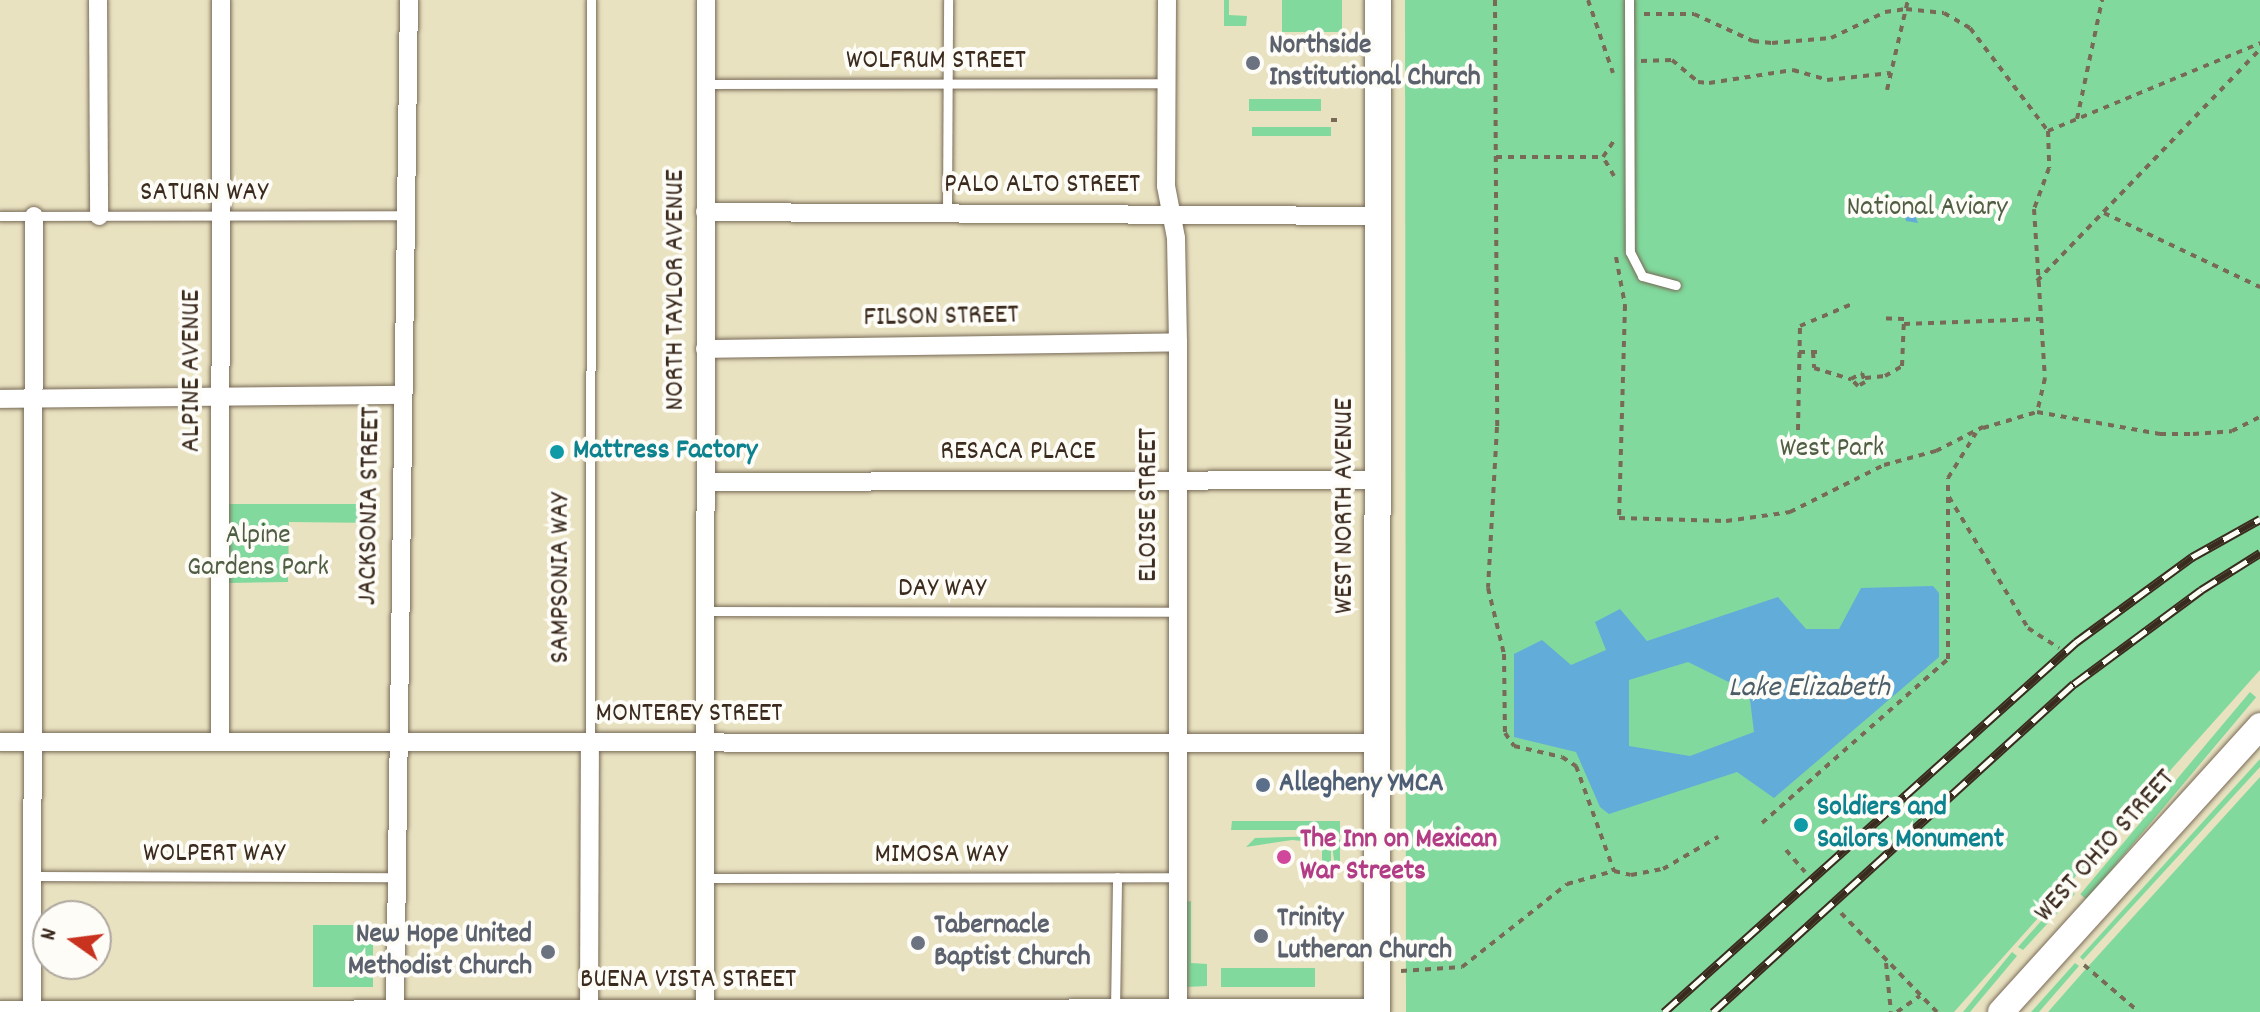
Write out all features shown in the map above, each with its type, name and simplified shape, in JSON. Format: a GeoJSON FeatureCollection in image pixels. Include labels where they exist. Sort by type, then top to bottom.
{"type":"FeatureCollection","features":[{"type":"Feature","properties":{"kind":"main road","name":"WEST NORTH AVENUE"},"geometry":{"type":"LineString","coordinates":[[1377,1010],[1378,0]]}},
{"type":"Feature","properties":{"kind":"main road","name":"WEST OHIO STREET"},"geometry":{"type":"LineString","coordinates":[[2001,1012],[2260,726]]}},
{"type":"Feature","properties":{"kind":"street"},"geometry":{"type":"LineString","coordinates":[[98,0],[99,216]]}},
{"type":"Feature","properties":{"kind":"street","name":"ALPINE AVENUE"},"geometry":{"type":"LineString","coordinates":[[220,742],[221,0]]}},
{"type":"Feature","properties":{"kind":"street","name":"JACKSONIA STREET"},"geometry":{"type":"LineString","coordinates":[[395,1011],[400,395],[407,215],[409,0]]}},
{"type":"Feature","properties":{"kind":"street","name":"NORTH TAYLOR AVENUE"},"geometry":{"type":"LineString","coordinates":[[705,1011],[706,0]]}},
{"type":"Feature","properties":{"kind":"street","name":"ELOISE STREET"},"geometry":{"type":"LineString","coordinates":[[1167,0],[1166,186],[1173,215],[1178,342],[1178,1010]]}},
{"type":"Feature","properties":{"kind":"street","name":"PALO ALTO STREET"},"geometry":{"type":"LineString","coordinates":[[705,212],[1378,216]]}},
{"type":"Feature","properties":{"kind":"street"},"geometry":{"type":"LineString","coordinates":[[32,1011],[34,216]]}},
{"type":"Feature","properties":{"kind":"street","name":"FILSON STREET"},"geometry":{"type":"LineString","coordinates":[[705,349],[1178,342]]}},
{"type":"Feature","properties":{"kind":"street"},"geometry":{"type":"LineString","coordinates":[[0,399],[400,395]]}},
{"type":"Feature","properties":{"kind":"street","name":"RESACA PLACE"},"geometry":{"type":"LineString","coordinates":[[706,482],[1379,480]]}},
{"type":"Feature","properties":{"kind":"street","name":"MONTEREY STREET"},"geometry":{"type":"LineString","coordinates":[[0,742],[1378,743]]}},
{"type":"Feature","properties":{"kind":"street","name":"SAMPSONIA WAY"},"geometry":{"type":"LineString","coordinates":[[589,1011],[590,743]]}},
{"type":"Feature","properties":{"kind":"street","name":"BUENA VISTA STREET"},"geometry":{"type":"LineString","coordinates":[[0,1010],[1377,1010]]}},
{"type":"Feature","properties":{"kind":"lane","name":"SAMPSONIA WAY"},"geometry":{"type":"LineString","coordinates":[[590,743],[591,0]]}},
{"type":"Feature","properties":{"kind":"lane"},"geometry":{"type":"LineString","coordinates":[[947,213],[948,0]]}},
{"type":"Feature","properties":{"kind":"lane"},"geometry":{"type":"LineString","coordinates":[[1629,0],[1630,252],[1642,276],[1676,285]]}},
{"type":"Feature","properties":{"kind":"lane","name":"WOLFRUM STREET"},"geometry":{"type":"LineString","coordinates":[[706,84],[1167,83]]}},
{"type":"Feature","properties":{"kind":"lane","name":"SATURN WAY"},"geometry":{"type":"LineString","coordinates":[[0,216],[407,215]]}},
{"type":"Feature","properties":{"kind":"lane","name":"DAY WAY"},"geometry":{"type":"LineString","coordinates":[[705,611],[1178,612]]}},
{"type":"Feature","properties":{"kind":"lane","name":"WOLPERT WAY"},"geometry":{"type":"LineString","coordinates":[[33,876],[396,877]]}},
{"type":"Feature","properties":{"kind":"lane"},"geometry":{"type":"LineString","coordinates":[[1115,1009],[1117,877]]}},
{"type":"Feature","properties":{"kind":"lane","name":"MIMOSA WAY"},"geometry":{"type":"LineString","coordinates":[[705,878],[1178,877]]}},
{"type":"Feature","properties":{"kind":"path"},"geometry":{"type":"LineString","coordinates":[[1495,0],[1497,427],[1488,588],[1504,654],[1505,733],[1514,746],[1562,757],[1576,766],[1614,871]]}},
{"type":"Feature","properties":{"kind":"path"},"geometry":{"type":"LineString","coordinates":[[1887,90],[1908,0]]}},
{"type":"Feature","properties":{"kind":"path"},"geometry":{"type":"LineString","coordinates":[[2077,119],[2102,0]]}},
{"type":"Feature","properties":{"kind":"path"},"geometry":{"type":"LineString","coordinates":[[1629,13],[1694,14],[1753,41],[1772,43],[1831,38],[1885,12],[1906,9],[1944,13],[1970,28],[2048,131],[2049,168],[2034,209],[2035,282],[2045,378],[2037,412]]}},
{"type":"Feature","properties":{"kind":"path"},"geometry":{"type":"LineString","coordinates":[[2048,131],[2260,46]]}},
{"type":"Feature","properties":{"kind":"path"},"geometry":{"type":"LineString","coordinates":[[2035,282],[2260,46]]}},
{"type":"Feature","properties":{"kind":"path"},"geometry":{"type":"LineString","coordinates":[[1612,61],[1672,60],[1698,82],[1709,83],[1793,70],[1827,80],[1891,73]]}},
{"type":"Feature","properties":{"kind":"path"},"geometry":{"type":"LineString","coordinates":[[1330,77],[1342,77]]}},
{"type":"Feature","properties":{"kind":"path"},"geometry":{"type":"LineString","coordinates":[[1331,120],[1341,120]]}},
{"type":"Feature","properties":{"kind":"path"},"geometry":{"type":"LineString","coordinates":[[1496,157],[1603,157]]}},
{"type":"Feature","properties":{"kind":"path"},"geometry":{"type":"LineString","coordinates":[[2104,213],[2260,287]]}},
{"type":"Feature","properties":{"kind":"path"},"geometry":{"type":"LineString","coordinates":[[1798,430],[1800,326],[1852,304]]}},
{"type":"Feature","properties":{"kind":"path"},"geometry":{"type":"LineString","coordinates":[[1851,379],[1857,373],[1865,378],[1885,376],[1902,366],[1904,319],[1881,318]]}},
{"type":"Feature","properties":{"kind":"path"},"geometry":{"type":"LineString","coordinates":[[1904,324],[2039,319]]}},
{"type":"Feature","properties":{"kind":"path"},"geometry":{"type":"LineString","coordinates":[[1799,352],[1822,352]]}},
{"type":"Feature","properties":{"kind":"path"},"geometry":{"type":"LineString","coordinates":[[1813,352],[1814,368],[1851,379],[1861,386],[1865,378]]}},
{"type":"Feature","properties":{"kind":"path"},"geometry":{"type":"LineString","coordinates":[[1619,518],[1726,521],[1790,512],[1884,465],[1936,451],[1983,427],[2037,412],[2160,434],[2232,431],[2260,417]]}},
{"type":"Feature","properties":{"kind":"path"},"geometry":{"type":"LineString","coordinates":[[1762,823],[1948,659],[1947,495],[1955,461],[1983,427]]}},
{"type":"Feature","properties":{"kind":"path"},"geometry":{"type":"LineString","coordinates":[[1947,495],[2028,628],[2059,648]]}},
{"type":"Feature","properties":{"kind":"path"},"geometry":{"type":"LineString","coordinates":[[1401,971],[1462,967],[1549,893],[1614,871],[1631,875],[1663,869],[1718,837]]}},
{"type":"Feature","properties":{"kind":"path"},"geometry":{"type":"LineString","coordinates":[[1786,850],[1805,872]]}},
{"type":"Feature","properties":{"kind":"path"},"geometry":{"type":"LineString","coordinates":[[1322,871],[1330,871]]}},
{"type":"Feature","properties":{"kind":"path"},"geometry":{"type":"LineString","coordinates":[[1841,913],[1937,1012]]}},
{"type":"Feature","properties":{"kind":"path"},"geometry":{"type":"LineString","coordinates":[[1886,961],[1891,1012]]}},
{"type":"Feature","properties":{"kind":"path"},"geometry":{"type":"LineString","coordinates":[[2084,965],[2139,1012]]}},
{"type":"Feature","properties":{"kind":"path"},"geometry":{"type":"LineString","coordinates":[[1897,1012],[1920,996]]}},
{"type":"Feature","properties":{"kind":"green space"},"geometry":{"type":"Polygon","coordinates":[[[1224,0],[1229,0],[1229,15],[1247,16],[1246,26],[1224,26],[1224,0]]]}},
{"type":"Feature","properties":{"kind":"green space"},"geometry":{"type":"Polygon","coordinates":[[[1282,0],[1342,0],[1342,32],[1282,32],[1282,0]]]}},
{"type":"Feature","properties":{"kind":"green space","name":"West Park"},"geometry":{"type":"Polygon","coordinates":[[[1405,0],[2260,0],[2260,670],[1954,1012],[1406,1012],[1405,0]]]}},
{"type":"Feature","properties":{"kind":"green space"},"geometry":{"type":"Polygon","coordinates":[[[1249,99],[1321,99],[1321,111],[1249,111],[1249,99]]]}},
{"type":"Feature","properties":{"kind":"green space"},"geometry":{"type":"Polygon","coordinates":[[[1252,127],[1331,127],[1331,136],[1252,136],[1252,127]]]}},
{"type":"Feature","properties":{"kind":"green space","name":"Alpine Gardens Park"},"geometry":{"type":"Polygon","coordinates":[[[228,504],[378,504],[378,523],[289,522],[288,582],[229,583],[228,504]]]}},
{"type":"Feature","properties":{"kind":"green space"},"geometry":{"type":"Polygon","coordinates":[[[2250,692],[2256,697],[2086,899],[2080,894],[2250,692]]]}},
{"type":"Feature","properties":{"kind":"green space"},"geometry":{"type":"Polygon","coordinates":[[[2260,759],[2260,767],[2083,960],[2080,957],[2260,759]]]}},
{"type":"Feature","properties":{"kind":"green space"},"geometry":{"type":"Polygon","coordinates":[[[2260,777],[2260,1012],[2048,1012],[2084,971],[2260,777]]]}},
{"type":"Feature","properties":{"kind":"green space"},"geometry":{"type":"Polygon","coordinates":[[[1232,821],[1340,821],[1340,867],[1335,867],[1330,830],[1231,830],[1232,821]]]}},
{"type":"Feature","properties":{"kind":"green space"},"geometry":{"type":"Polygon","coordinates":[[[1322,836],[1331,842],[1331,867],[1322,867],[1322,843],[1292,840],[1246,847],[1255,838],[1322,836]]]}},
{"type":"Feature","properties":{"kind":"green space"},"geometry":{"type":"Polygon","coordinates":[[[2069,890],[2075,894],[2023,950],[2018,947],[2069,890]]]}},
{"type":"Feature","properties":{"kind":"green space"},"geometry":{"type":"Polygon","coordinates":[[[1191,901],[1191,963],[1207,964],[1207,986],[1186,987],[1185,902],[1191,901]]]}},
{"type":"Feature","properties":{"kind":"green space"},"geometry":{"type":"Polygon","coordinates":[[[313,925],[373,925],[373,987],[313,987],[313,925]]]}},
{"type":"Feature","properties":{"kind":"green space"},"geometry":{"type":"Polygon","coordinates":[[[2012,952],[2017,956],[1970,1012],[1963,1012],[2012,952]]]}},
{"type":"Feature","properties":{"kind":"green space"},"geometry":{"type":"Polygon","coordinates":[[[2075,963],[2079,966],[2039,1012],[2031,1012],[2075,963]]]}},
{"type":"Feature","properties":{"kind":"green space"},"geometry":{"type":"Polygon","coordinates":[[[1221,968],[1315,968],[1315,987],[1221,987],[1221,968]]]}},
{"type":"Feature","properties":{"kind":"water"},"geometry":{"type":"Polygon","coordinates":[[[1901,196],[1909,199],[1918,223],[1906,221],[1901,196]]]}},
{"type":"Feature","properties":{"kind":"water","name":"Lake Elizabeth"},"geometry":{"type":"Polygon","coordinates":[[[1933,586],[1939,593],[1939,657],[1774,798],[1737,772],[1609,814],[1600,807],[1576,752],[1514,737],[1514,654],[1542,640],[1571,665],[1606,650],[1595,622],[1620,609],[1647,641],[1778,597],[1806,629],[1839,629],[1861,588],[1933,586]],[[1688,662],[1629,680],[1629,746],[1690,756],[1754,732],[1749,692],[1688,662]]]}},
{"type":"Feature","properties":{"kind":"railway"},"geometry":{"type":"LineString","coordinates":[[1664,1012],[2076,642],[2192,557],[2260,519]]}},
{"type":"Feature","properties":{"kind":"railway"},"geometry":{"type":"LineString","coordinates":[[1713,1012],[2074,684],[2201,590],[2260,553]]}},
{"type":"Feature","properties":{"kind":"place","name":"Northside Institutional Church"},"geometry":{"type":"Point","coordinates":[1253,63]}},
{"type":"Feature","properties":{"kind":"place","name":"Mattress Factory"},"geometry":{"type":"Point","coordinates":[557,452]}},
{"type":"Feature","properties":{"kind":"place","name":"Allegheny YMCA"},"geometry":{"type":"Point","coordinates":[1263,785]}},
{"type":"Feature","properties":{"kind":"place","name":"Soldiers and Sailors Monument"},"geometry":{"type":"Point","coordinates":[1801,825]}},
{"type":"Feature","properties":{"kind":"place","name":"The Inn on Mexican War Streets"},"geometry":{"type":"Point","coordinates":[1284,857]}},
{"type":"Feature","properties":{"kind":"place","name":"Trinity Lutheran Church"},"geometry":{"type":"Point","coordinates":[1261,936]}},
{"type":"Feature","properties":{"kind":"place","name":"Tabernacle Baptist Church"},"geometry":{"type":"Point","coordinates":[918,943]}},
{"type":"Feature","properties":{"kind":"place","name":"New Hope United Methodist Church"},"geometry":{"type":"Point","coordinates":[548,952]}},
{"type":"Feature","properties":{"kind":"park label","name":"National Aviary"},"geometry":{"type":"Point","coordinates":[1927,209]}}]}
